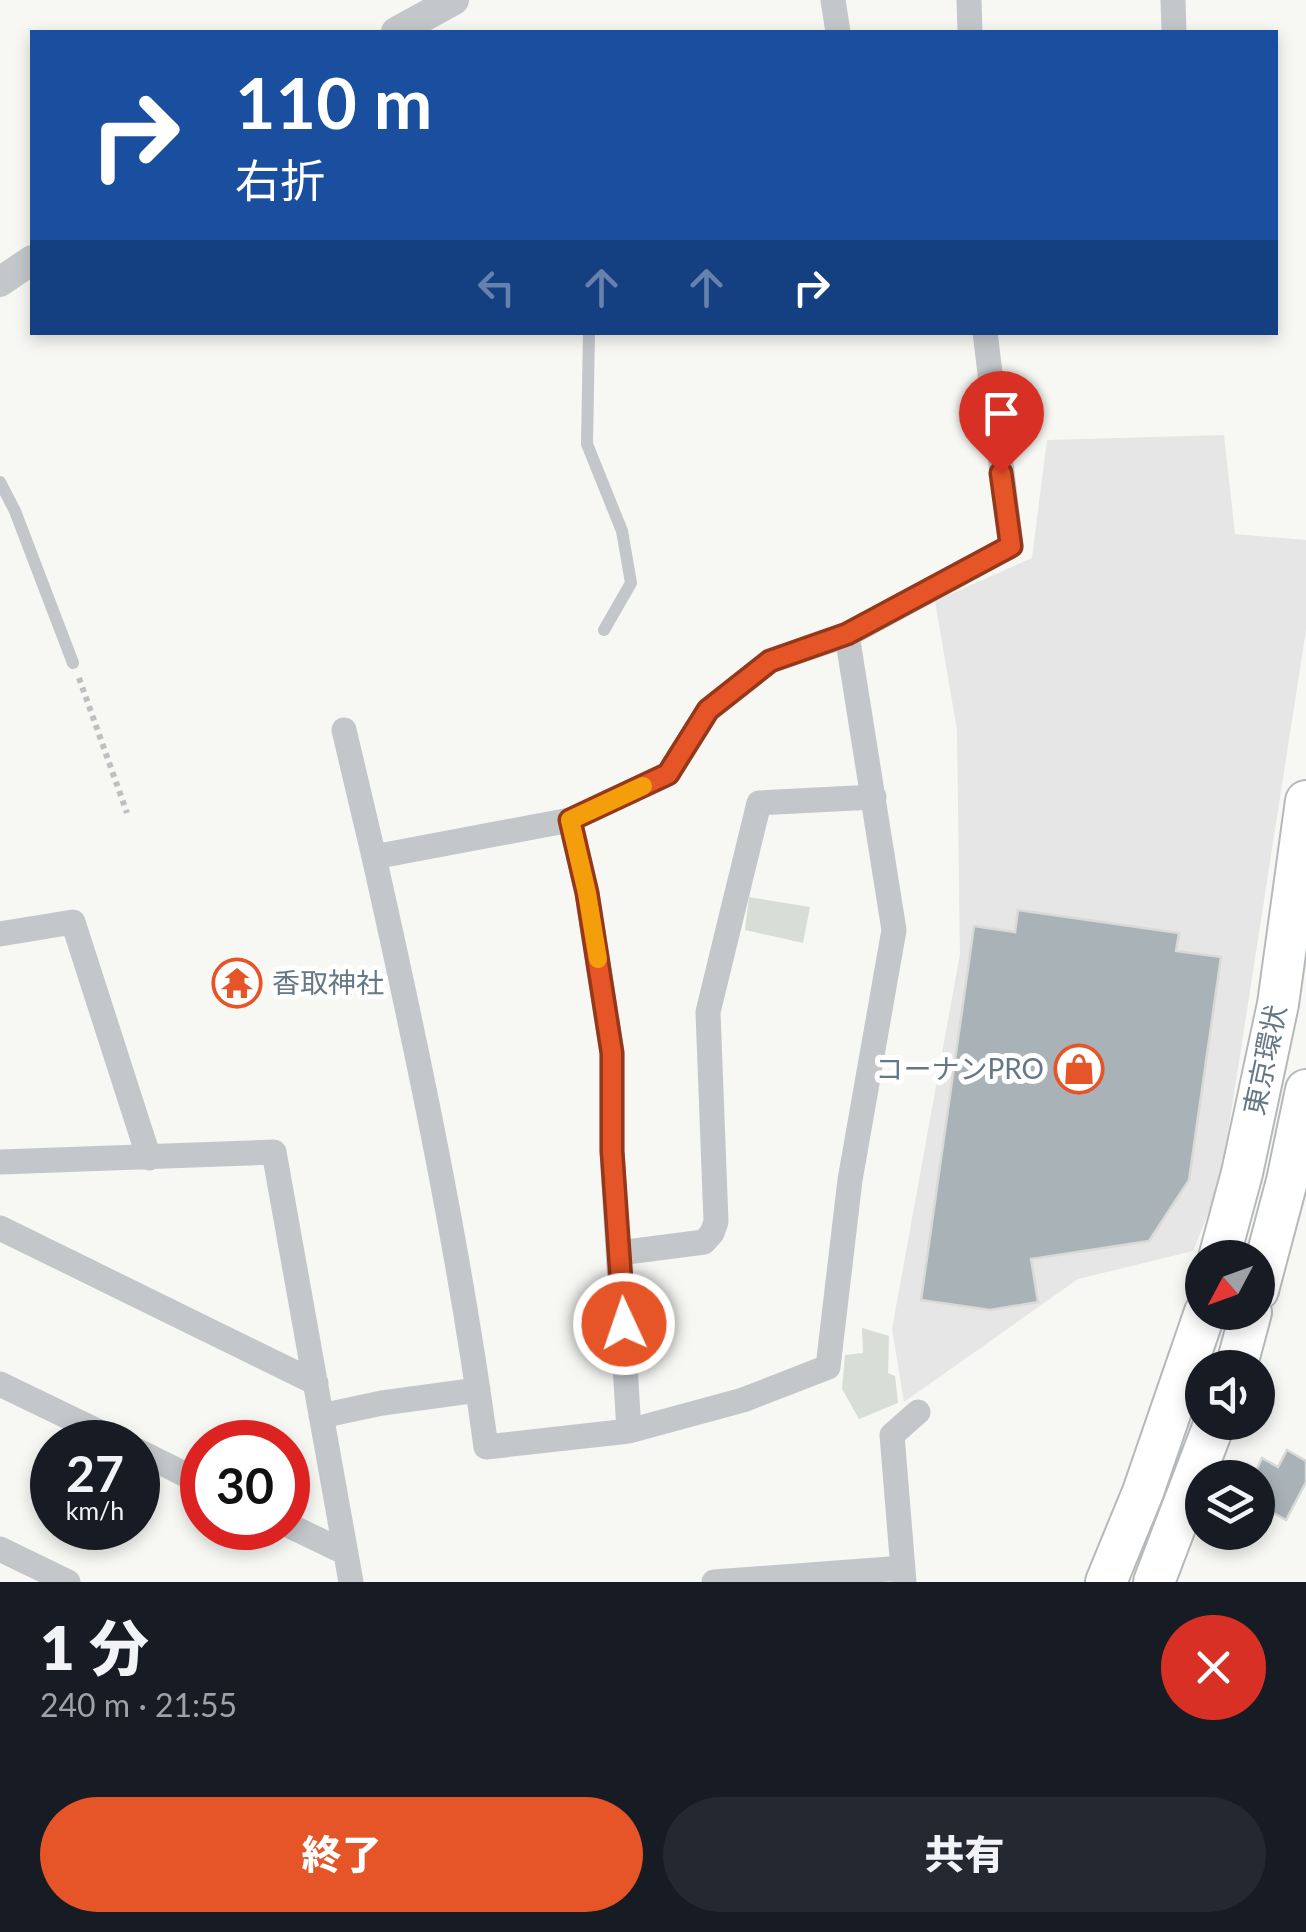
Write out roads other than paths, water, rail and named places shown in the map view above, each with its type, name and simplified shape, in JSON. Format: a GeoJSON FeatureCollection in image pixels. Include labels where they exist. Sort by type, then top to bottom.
{"type":"FeatureCollection","features":[{"type":"Feature","properties":{"kind":"highway","name":"東京環状"},"geometry":{"type":"LineString","coordinates":[[1225,1240],[1278,1004],[1306,801]]}},
{"type":"Feature","properties":{"kind":"highway","name":"東京環状"},"geometry":{"type":"LineString","coordinates":[[1271,1240],[1306,1090]]}},
{"type":"Feature","properties":{"kind":"highway"},"geometry":{"type":"LineString","coordinates":[[1106,1582],[1143,1492],[1199,1330]]}},
{"type":"Feature","properties":{"kind":"highway"},"geometry":{"type":"LineString","coordinates":[[1154,1582],[1207,1440]]}},
{"type":"Feature","properties":{"kind":"street"},"geometry":{"type":"LineString","coordinates":[[400,30],[454,0]]}},
{"type":"Feature","properties":{"kind":"street"},"geometry":{"type":"LineString","coordinates":[[833,0],[838,30]]}},
{"type":"Feature","properties":{"kind":"street"},"geometry":{"type":"LineString","coordinates":[[968,0],[970,30]]}},
{"type":"Feature","properties":{"kind":"street"},"geometry":{"type":"LineString","coordinates":[[1173,0],[1174,30]]}},
{"type":"Feature","properties":{"kind":"street"},"geometry":{"type":"LineString","coordinates":[[0,282],[30,261]]}},
{"type":"Feature","properties":{"kind":"street"},"geometry":{"type":"LineString","coordinates":[[374,857],[570,820],[668,774],[708,710],[770,661],[847,634],[1011,546],[985,335]]}},
{"type":"Feature","properties":{"kind":"street"},"geometry":{"type":"LineString","coordinates":[[344,730],[427,1089],[459,1260],[486,1447],[630,1431],[743,1400],[828,1367],[850,1180],[894,930],[847,634]]}},
{"type":"Feature","properties":{"kind":"street"},"geometry":{"type":"LineString","coordinates":[[620,1253],[704,1242],[716,1222],[708,1012],[759,803],[874,797]]}},
{"type":"Feature","properties":{"kind":"street"},"geometry":{"type":"LineString","coordinates":[[570,820],[587,893],[612,1053],[612,1151],[630,1431]]}},
{"type":"Feature","properties":{"kind":"street"},"geometry":{"type":"LineString","coordinates":[[0,934],[73,922],[149,1158]]}},
{"type":"Feature","properties":{"kind":"street"},"geometry":{"type":"LineString","coordinates":[[0,1162],[274,1152],[351,1582]]}},
{"type":"Feature","properties":{"kind":"street"},"geometry":{"type":"LineString","coordinates":[[2,1233],[316,1383]]}},
{"type":"Feature","properties":{"kind":"street"},"geometry":{"type":"LineString","coordinates":[[0,1384],[74,1420]]}},
{"type":"Feature","properties":{"kind":"street"},"geometry":{"type":"LineString","coordinates":[[321,1416],[478,1390]]}},
{"type":"Feature","properties":{"kind":"street"},"geometry":{"type":"LineString","coordinates":[[714,1582],[904,1575],[892,1435],[918,1412]]}},
{"type":"Feature","properties":{"kind":"street"},"geometry":{"type":"LineString","coordinates":[[310,1536],[346,1553]]}},
{"type":"Feature","properties":{"kind":"street"},"geometry":{"type":"LineString","coordinates":[[0,1549],[68,1582]]}},
{"type":"Feature","properties":{"kind":"lane"},"geometry":{"type":"LineString","coordinates":[[589,335],[587,444],[622,531],[630,583],[604,630]]}},
{"type":"Feature","properties":{"kind":"lane"},"geometry":{"type":"LineString","coordinates":[[0,482],[15,511],[73,663]]}},
{"type":"Feature","properties":{"kind":"place","name":"香取神社"},"geometry":{"type":"Point","coordinates":[237,983]}},
{"type":"Feature","properties":{"kind":"place","name":"コーナンPRO"},"geometry":{"type":"Point","coordinates":[1079,1069]}}]}
